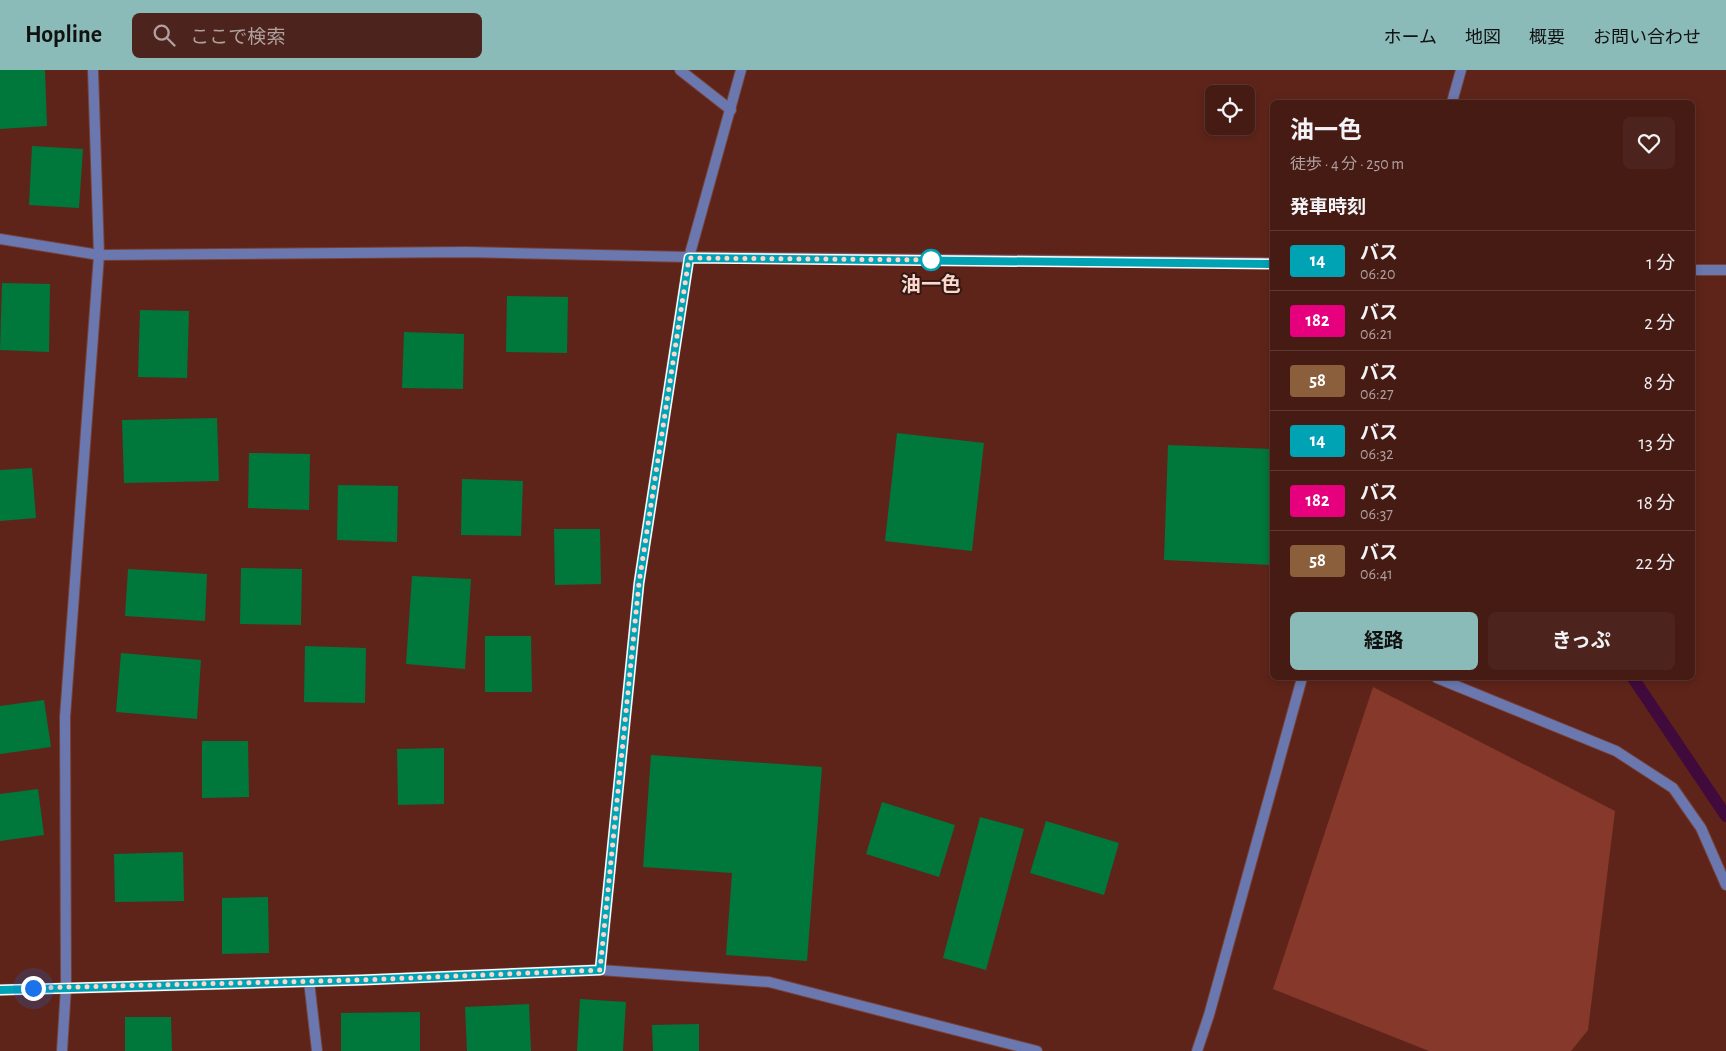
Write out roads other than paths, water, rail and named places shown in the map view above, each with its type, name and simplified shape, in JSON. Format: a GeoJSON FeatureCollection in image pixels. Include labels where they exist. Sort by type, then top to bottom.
{"type":"FeatureCollection","features":[{"type":"Feature","properties":{"kind":"street"},"geometry":{"type":"LineString","coordinates":[[62,1051],[66,987],[65,717],[99,255],[93,70]]}},
{"type":"Feature","properties":{"kind":"street"},"geometry":{"type":"LineString","coordinates":[[680,70],[731,110]]}},
{"type":"Feature","properties":{"kind":"street"},"geometry":{"type":"LineString","coordinates":[[600,970],[639,583],[689,258],[741,70]]}},
{"type":"Feature","properties":{"kind":"street"},"geometry":{"type":"LineString","coordinates":[[1453,100],[1461,70]]}},
{"type":"Feature","properties":{"kind":"street"},"geometry":{"type":"LineString","coordinates":[[0,239],[99,255],[466,252],[689,258],[1270,264]]}},
{"type":"Feature","properties":{"kind":"street"},"geometry":{"type":"LineString","coordinates":[[1695,270],[1726,270]]}},
{"type":"Feature","properties":{"kind":"street"},"geometry":{"type":"LineString","coordinates":[[1197,1051],[1209,1015],[1301,680]]}},
{"type":"Feature","properties":{"kind":"street"},"geometry":{"type":"LineString","coordinates":[[1441,680],[1616,751],[1673,788],[1701,828],[1726,885]]}},
{"type":"Feature","properties":{"kind":"street"},"geometry":{"type":"LineString","coordinates":[[0,990],[362,980],[600,970],[769,982],[1037,1051]]}},
{"type":"Feature","properties":{"kind":"street"},"geometry":{"type":"LineString","coordinates":[[309,981],[317,1051]]}},
{"type":"Feature","properties":{"kind":"waterway"},"geometry":{"type":"LineString","coordinates":[[1634,680],[1726,816]]}},
{"type":"Feature","properties":{"kind":"place","name":"油一色"},"geometry":{"type":"Point","coordinates":[931,260]}}]}
